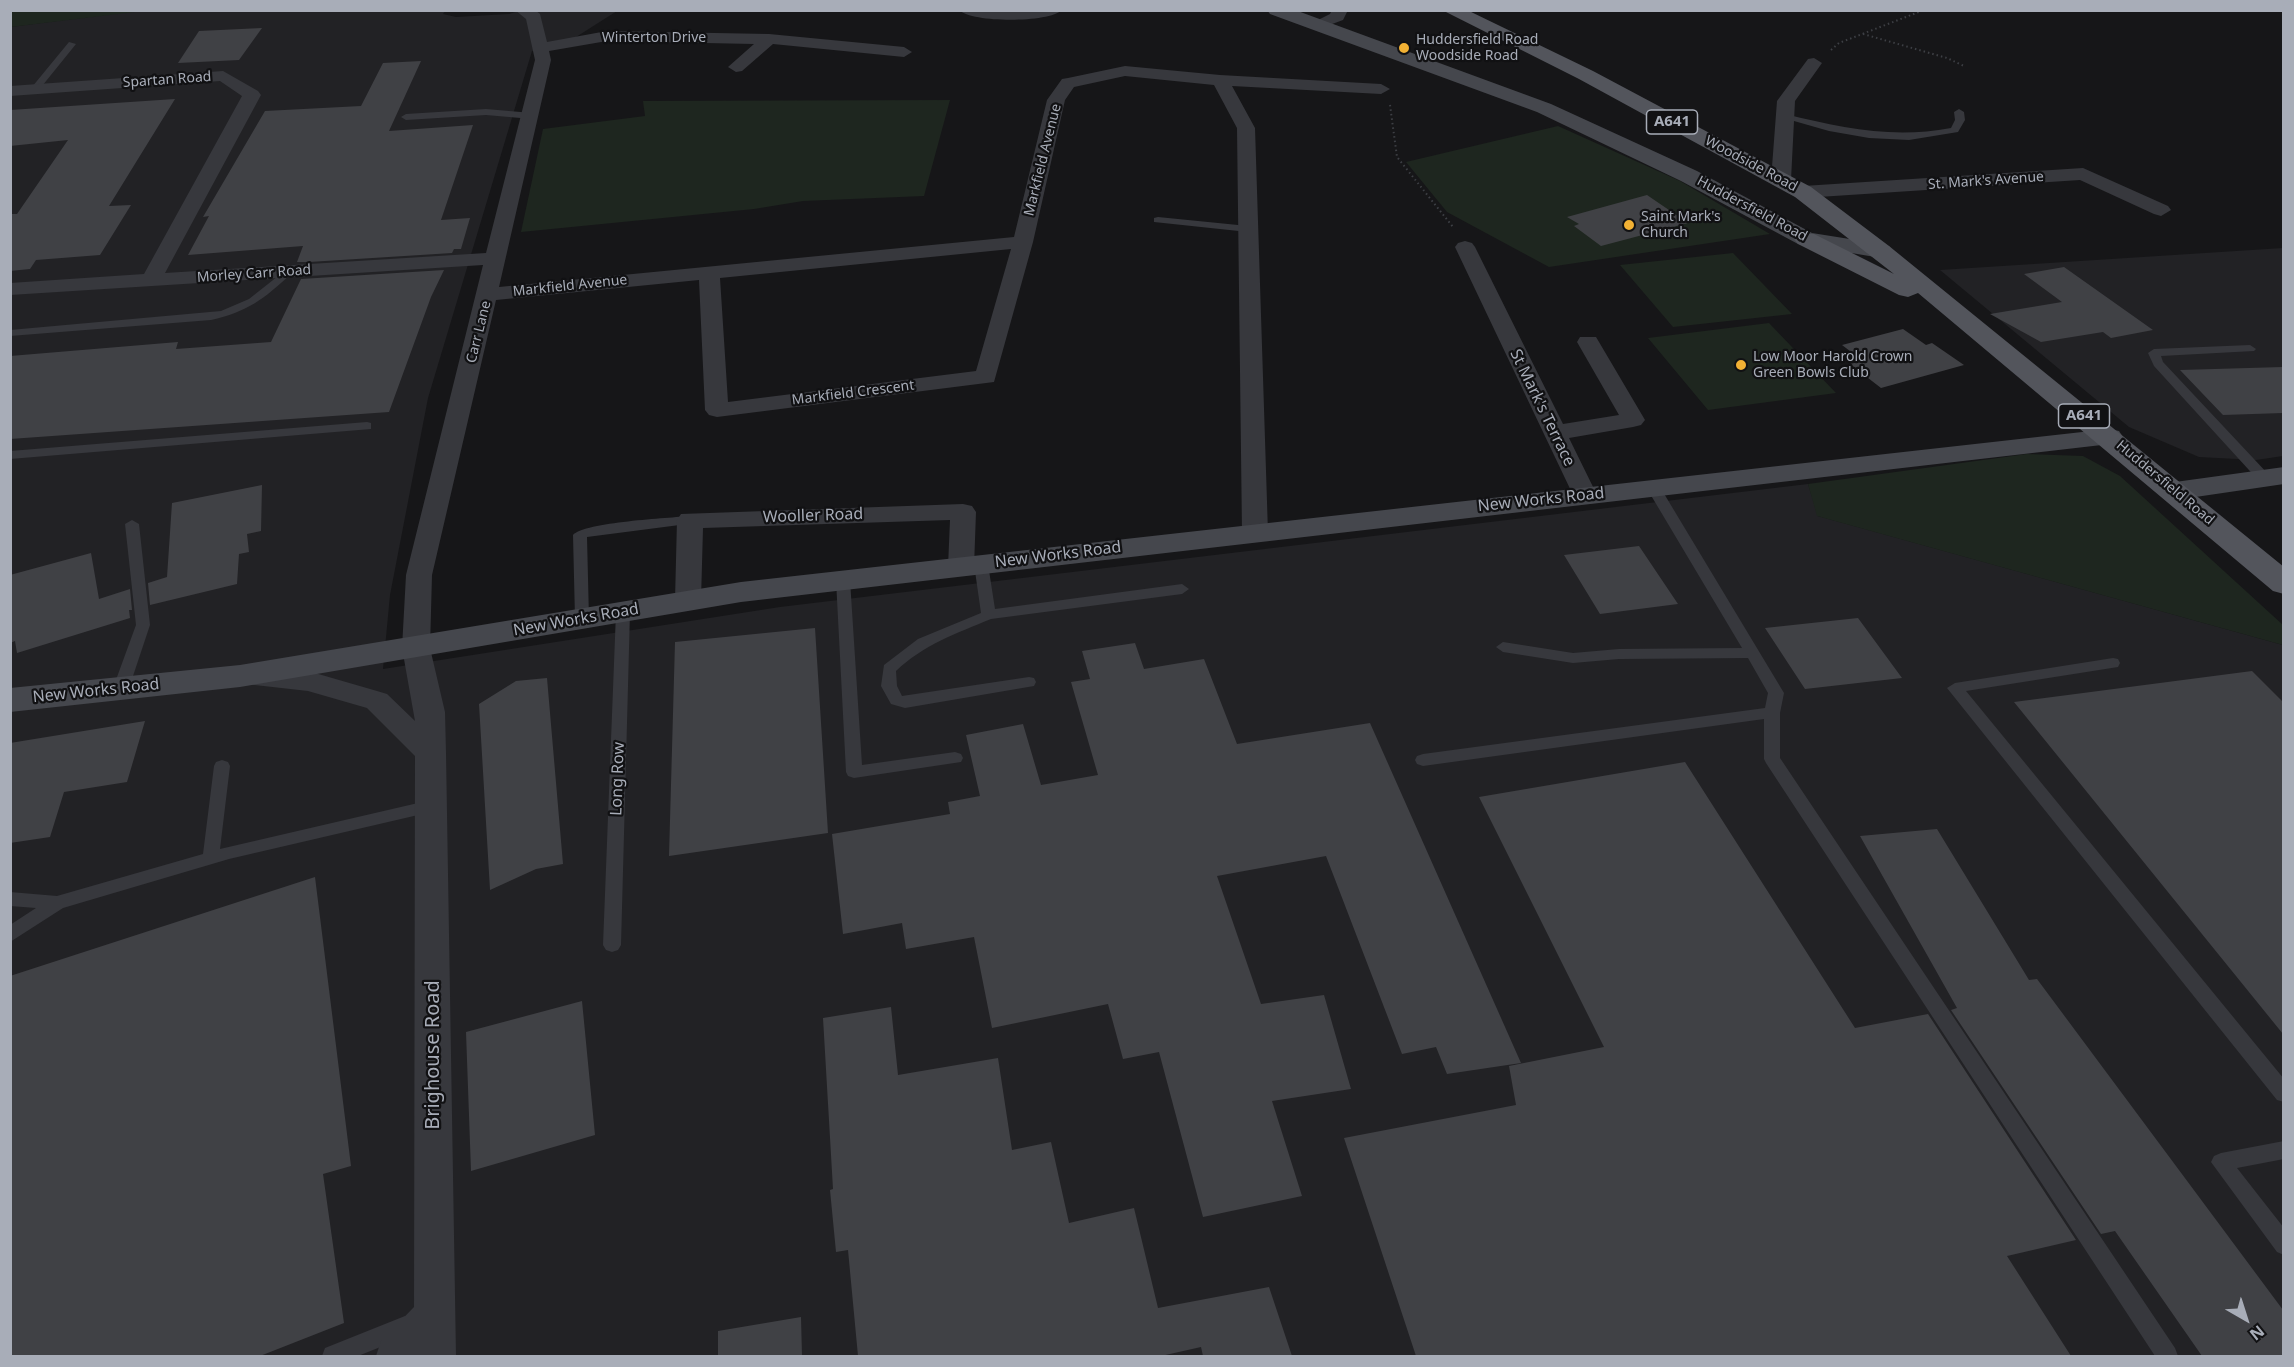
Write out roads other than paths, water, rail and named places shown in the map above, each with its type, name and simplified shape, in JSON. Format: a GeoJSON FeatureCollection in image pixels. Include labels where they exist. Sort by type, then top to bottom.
{"type":"FeatureCollection","features":[{"type":"Feature","properties":{"kind":"main road","name":"Woodside Road"},"geometry":{"type":"LineString","coordinates":[[1451,10],[1586,75],[1803,192],[1881,251]]}},
{"type":"Feature","properties":{"kind":"main road"},"geometry":{"type":"LineString","coordinates":[[1806,239],[1966,320]]}},
{"type":"Feature","properties":{"kind":"main road","name":"Huddersfield Road"},"geometry":{"type":"LineString","coordinates":[[1881,251],[2175,491],[2283,584]]}},
{"type":"Feature","properties":{"kind":"street"},"geometry":{"type":"LineString","coordinates":[[967,10],[1011,16],[1054,10]]}},
{"type":"Feature","properties":{"kind":"street","name":"Huddersfield Road"},"geometry":{"type":"LineString","coordinates":[[1276,10],[1544,108],[1689,176],[1806,239],[1881,251]]}},
{"type":"Feature","properties":{"kind":"street"},"geometry":{"type":"LineString","coordinates":[[1316,25],[1337,17],[1340,10]]}},
{"type":"Feature","properties":{"kind":"street","name":"Carr Lane"},"geometry":{"type":"LineString","coordinates":[[416,648],[419,575],[532,116],[543,60],[541,48],[528,14]]}},
{"type":"Feature","properties":{"kind":"street","name":"Winterton Drive"},"geometry":{"type":"LineString","coordinates":[[541,48],[607,36],[769,39],[904,51]]}},
{"type":"Feature","properties":{"kind":"street"},"geometry":{"type":"LineString","coordinates":[[736,67],[769,39]]}},
{"type":"Feature","properties":{"kind":"street"},"geometry":{"type":"LineString","coordinates":[[1781,180],[1786,101],[1814,63]]}},
{"type":"Feature","properties":{"kind":"street","name":"Markfield Avenue"},"geometry":{"type":"LineString","coordinates":[[488,294],[1023,242],[1056,100],[1068,83],[1125,71],[1220,80],[1380,89]]}},
{"type":"Feature","properties":{"kind":"street","name":"Spartan Road"},"geometry":{"type":"LineString","coordinates":[[10,91],[223,76],[252,95],[151,280]]}},
{"type":"Feature","properties":{"kind":"street"},"geometry":{"type":"LineString","coordinates":[[1220,80],[1246,128],[1255,532]]}},
{"type":"Feature","properties":{"kind":"street","name":"St. Mark's Avenue"},"geometry":{"type":"LineString","coordinates":[[1803,192],[2083,174],[2161,210]]}},
{"type":"Feature","properties":{"kind":"street","name":"Markfield Crescent"},"geometry":{"type":"LineString","coordinates":[[709,272],[717,410],[986,377],[1023,242]]}},
{"type":"Feature","properties":{"kind":"street","name":"St Mark's Terrace"},"geometry":{"type":"LineString","coordinates":[[1465,247],[1499,322],[1585,495]]}},
{"type":"Feature","properties":{"kind":"street","name":"Morley Carr Road"},"geometry":{"type":"LineString","coordinates":[[10,289],[497,258]]}},
{"type":"Feature","properties":{"kind":"street"},"geometry":{"type":"LineString","coordinates":[[1554,433],[1633,420],[1588,342]]}},
{"type":"Feature","properties":{"kind":"street","name":"New Works Road"},"geometry":{"type":"LineString","coordinates":[[10,700],[240,676],[416,648],[688,600],[843,580],[2109,437]]}},
{"type":"Feature","properties":{"kind":"street"},"geometry":{"type":"LineString","coordinates":[[2175,491],[2273,477]]}},
{"type":"Feature","properties":{"kind":"street","name":"Wooller Road"},"geometry":{"type":"LineString","coordinates":[[690,520],[963,512],[971,566]]}},
{"type":"Feature","properties":{"kind":"street"},"geometry":{"type":"LineString","coordinates":[[688,600],[690,520]]}},
{"type":"Feature","properties":{"kind":"street","name":"Brighouse Road"},"geometry":{"type":"LineString","coordinates":[[416,648],[430,712],[435,1356]]}},
{"type":"Feature","properties":{"kind":"street"},"geometry":{"type":"LineString","coordinates":[[240,676],[308,681],[377,701],[431,753]]}},
{"type":"Feature","properties":{"kind":"street"},"geometry":{"type":"LineString","coordinates":[[396,1356],[435,1314]]}},
{"type":"Feature","properties":{"kind":"lane"},"geometry":{"type":"LineString","coordinates":[[35,89],[72,44]]}},
{"type":"Feature","properties":{"kind":"lane"},"geometry":{"type":"LineString","coordinates":[[406,117],[486,112],[532,116]]}},
{"type":"Feature","properties":{"kind":"lane"},"geometry":{"type":"LineString","coordinates":[[1785,117],[1868,137],[1895,138],[1931,136],[1955,130],[1960,120],[1959,112]]}},
{"type":"Feature","properties":{"kind":"lane"},"geometry":{"type":"LineString","coordinates":[[1158,220],[1248,229]]}},
{"type":"Feature","properties":{"kind":"lane"},"geometry":{"type":"LineString","coordinates":[[10,333],[211,317],[234,312],[252,304],[287,272]]}},
{"type":"Feature","properties":{"kind":"lane"},"geometry":{"type":"LineString","coordinates":[[2250,349],[2154,353],[2158,363],[2273,477]]}},
{"type":"Feature","properties":{"kind":"lane"},"geometry":{"type":"LineString","coordinates":[[10,455],[367,426]]}},
{"type":"Feature","properties":{"kind":"lane"},"geometry":{"type":"LineString","coordinates":[[1653,487],[1776,693],[1772,713],[1772,759],[2167,1356]]}},
{"type":"Feature","properties":{"kind":"lane"},"geometry":{"type":"LineString","coordinates":[[582,619],[580,535],[591,531],[690,520]]}},
{"type":"Feature","properties":{"kind":"lane"},"geometry":{"type":"LineString","coordinates":[[121,688],[143,625],[132,524]]}},
{"type":"Feature","properties":{"kind":"lane"},"geometry":{"type":"LineString","coordinates":[[971,566],[989,615]]}},
{"type":"Feature","properties":{"kind":"lane"},"geometry":{"type":"LineString","coordinates":[[843,580],[854,772],[955,758]]}},
{"type":"Feature","properties":{"kind":"lane"},"geometry":{"type":"LineString","coordinates":[[1029,682],[905,703],[896,700],[889,687],[889,669],[904,654],[937,635],[989,615],[1182,589]]}},
{"type":"Feature","properties":{"kind":"lane","name":"Long Row"},"geometry":{"type":"LineString","coordinates":[[612,945],[623,612]]}},
{"type":"Feature","properties":{"kind":"lane"},"geometry":{"type":"LineString","coordinates":[[1503,647],[1573,657],[1619,654],[1752,653]]}},
{"type":"Feature","properties":{"kind":"lane"},"geometry":{"type":"LineString","coordinates":[[2112,663],[1955,688],[2283,1094]]}},
{"type":"Feature","properties":{"kind":"lane"},"geometry":{"type":"LineString","coordinates":[[1423,760],[1772,713]]}},
{"type":"Feature","properties":{"kind":"lane"},"geometry":{"type":"LineString","coordinates":[[211,858],[222,766]]}},
{"type":"Feature","properties":{"kind":"lane"},"geometry":{"type":"LineString","coordinates":[[10,935],[57,903],[211,858],[431,806]]}},
{"type":"Feature","properties":{"kind":"lane"},"geometry":{"type":"LineString","coordinates":[[10,899],[57,903]]}},
{"type":"Feature","properties":{"kind":"lane"},"geometry":{"type":"LineString","coordinates":[[2283,1150],[2221,1161],[2283,1245]]}},
{"type":"Feature","properties":{"kind":"lane"},"geometry":{"type":"LineString","coordinates":[[333,1356],[435,1314]]}},
{"type":"Feature","properties":{"kind":"place","name":"Huddersfield Road Woodside Road"},"geometry":{"type":"Point","coordinates":[1404,48]}},
{"type":"Feature","properties":{"kind":"place","name":"Saint Mark's Church"},"geometry":{"type":"Point","coordinates":[1629,225]}},
{"type":"Feature","properties":{"kind":"place","name":"Low Moor Harold Crown Green Bowls Club"},"geometry":{"type":"Point","coordinates":[1741,365]}}]}
